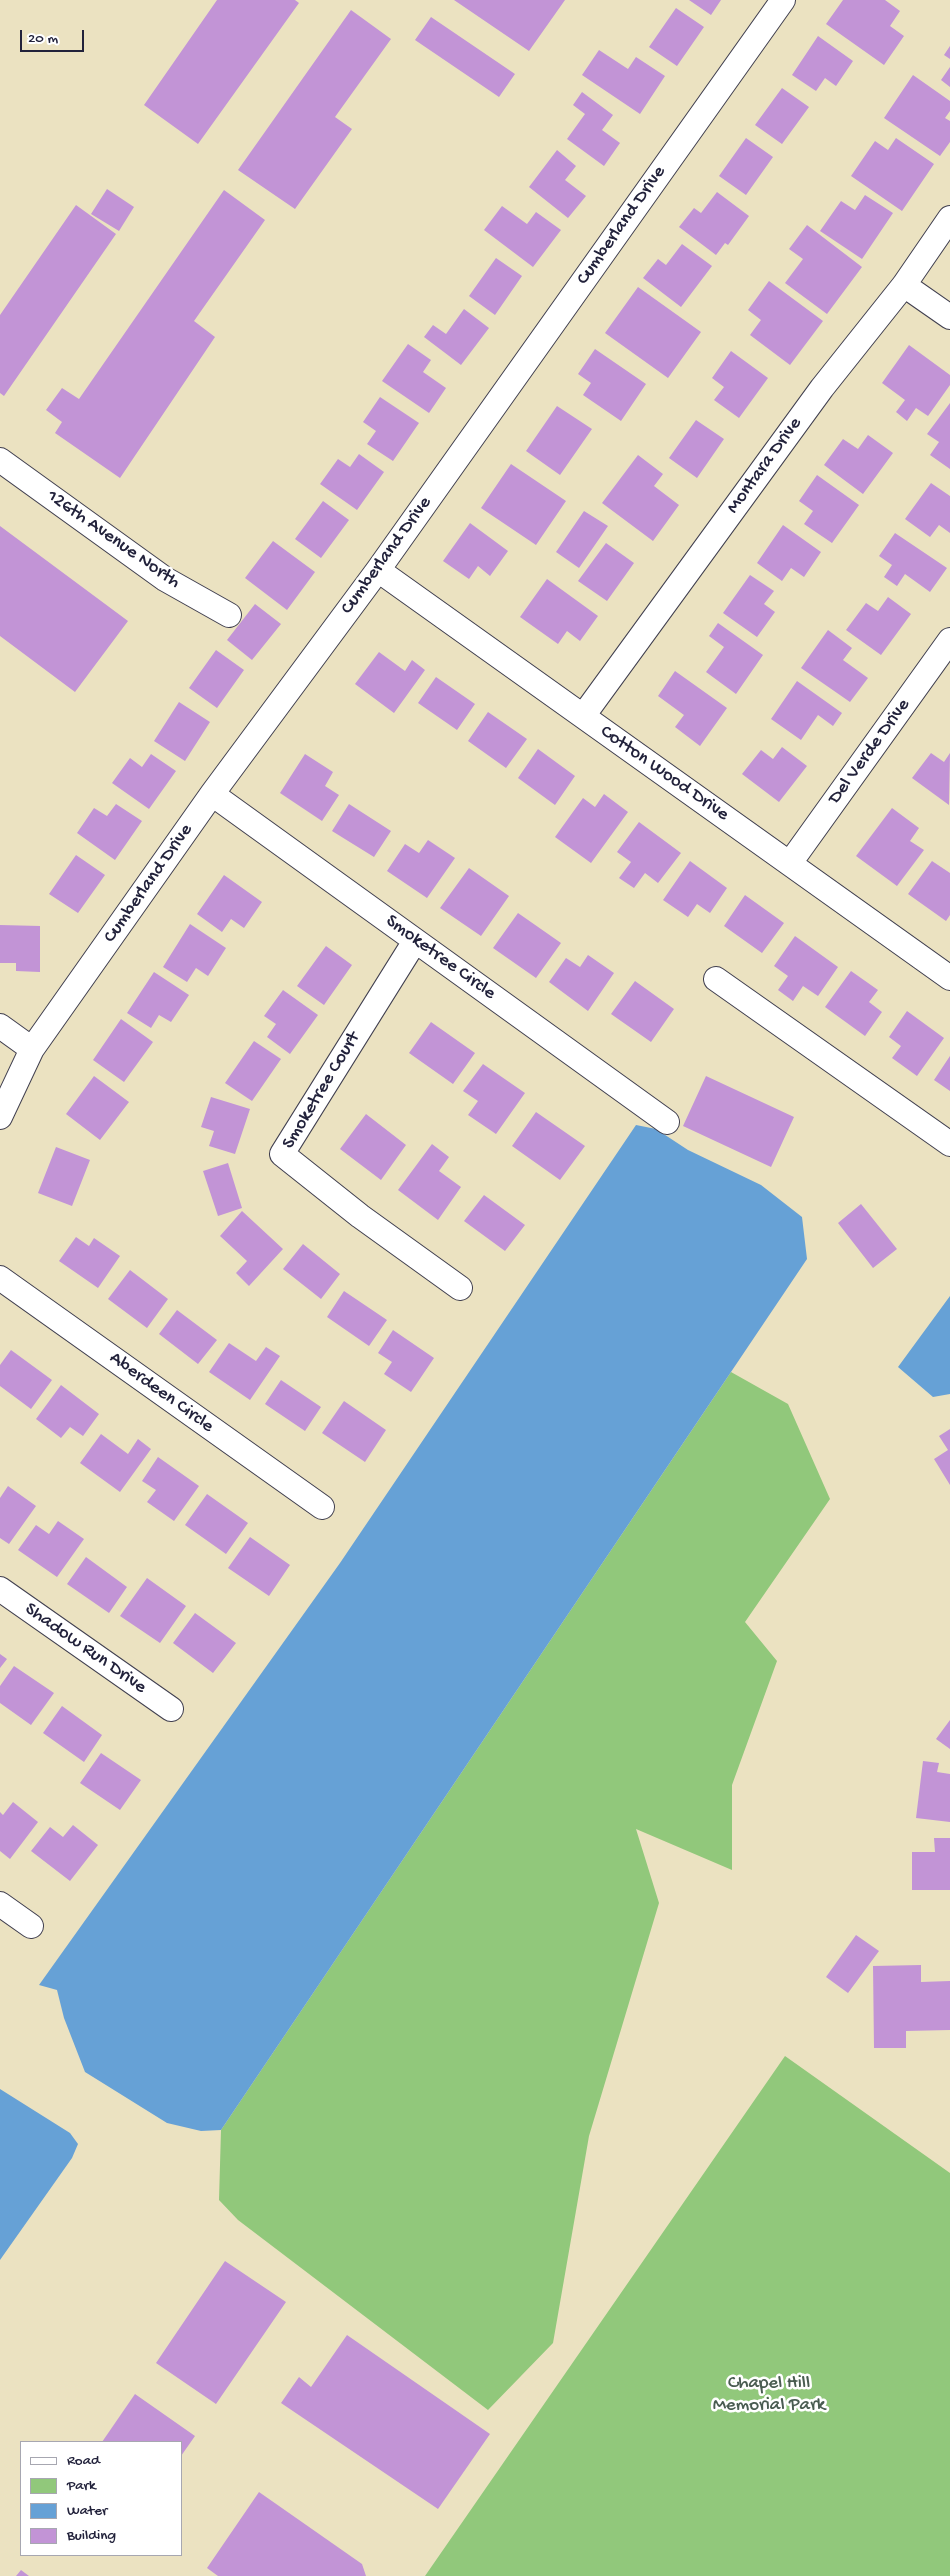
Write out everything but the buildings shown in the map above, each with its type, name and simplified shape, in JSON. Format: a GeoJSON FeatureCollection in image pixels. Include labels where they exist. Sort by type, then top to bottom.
{"type":"FeatureCollection","features":[{"type":"Feature","properties":{"kind":"street","name":"Cumberland Drive"},"geometry":{"type":"LineString","coordinates":[[0,1117],[32,1049],[212,794],[378,570],[783,0]]}},
{"type":"Feature","properties":{"kind":"street","name":"Montara Drive"},"geometry":{"type":"LineString","coordinates":[[583,716],[822,388],[904,285],[950,218]]}},
{"type":"Feature","properties":{"kind":"street"},"geometry":{"type":"LineString","coordinates":[[904,285],[950,317]]}},
{"type":"Feature","properties":{"kind":"street","name":"126th Avenue North"},"geometry":{"type":"LineString","coordinates":[[0,460],[166,579],[229,615]]}},
{"type":"Feature","properties":{"kind":"street","name":"Cotton Wood Drive"},"geometry":{"type":"LineString","coordinates":[[378,570],[950,978]]}},
{"type":"Feature","properties":{"kind":"street","name":"Del Verde Drive"},"geometry":{"type":"LineString","coordinates":[[790,863],[946,652]]}},
{"type":"Feature","properties":{"kind":"street","name":"Smoketree Circle"},"geometry":{"type":"LineString","coordinates":[[212,794],[667,1122]]}},
{"type":"Feature","properties":{"kind":"street","name":"Smoketree Court"},"geometry":{"type":"LineString","coordinates":[[415,941],[282,1154],[360,1216],[460,1288]]}},
{"type":"Feature","properties":{"kind":"street"},"geometry":{"type":"LineString","coordinates":[[716,979],[950,1144]]}},
{"type":"Feature","properties":{"kind":"street"},"geometry":{"type":"LineString","coordinates":[[0,1026],[32,1049]]}},
{"type":"Feature","properties":{"kind":"street","name":"Aberdeen Circle"},"geometry":{"type":"LineString","coordinates":[[0,1278],[322,1507]]}},
{"type":"Feature","properties":{"kind":"street","name":"Shadow Run Drive"},"geometry":{"type":"LineString","coordinates":[[0,1589],[171,1709]]}},
{"type":"Feature","properties":{"kind":"street"},"geometry":{"type":"LineString","coordinates":[[0,1904],[31,1926]]}},
{"type":"Feature","properties":{"kind":"green space"},"geometry":{"type":"Polygon","coordinates":[[[731,1372],[788,1404],[830,1499],[745,1622],[777,1661],[732,1785],[732,1870],[636,1829],[659,1903],[589,2136],[553,2343],[488,2410],[238,2220],[219,2200],[221,2130],[731,1372]]]}},
{"type":"Feature","properties":{"kind":"green space","name":"Chapel Hill Memorial Park"},"geometry":{"type":"Polygon","coordinates":[[[785,2056],[950,2173],[950,2576],[425,2576],[785,2056]]]}},
{"type":"Feature","properties":{"kind":"water"},"geometry":{"type":"Polygon","coordinates":[[[636,1125],[656,1129],[688,1150],[761,1185],[802,1217],[807,1259],[221,2130],[201,2131],[167,2123],[85,2072],[64,2018],[57,1990],[39,1985],[340,1563],[636,1125]]]}},
{"type":"Feature","properties":{"kind":"water"},"geometry":{"type":"Polygon","coordinates":[[[950,1296],[950,1394],[933,1397],[898,1367],[950,1296]]]}},
{"type":"Feature","properties":{"kind":"water"},"geometry":{"type":"Polygon","coordinates":[[[0,2089],[70,2133],[78,2144],[72,2158],[0,2260],[0,2089]]]}}]}
